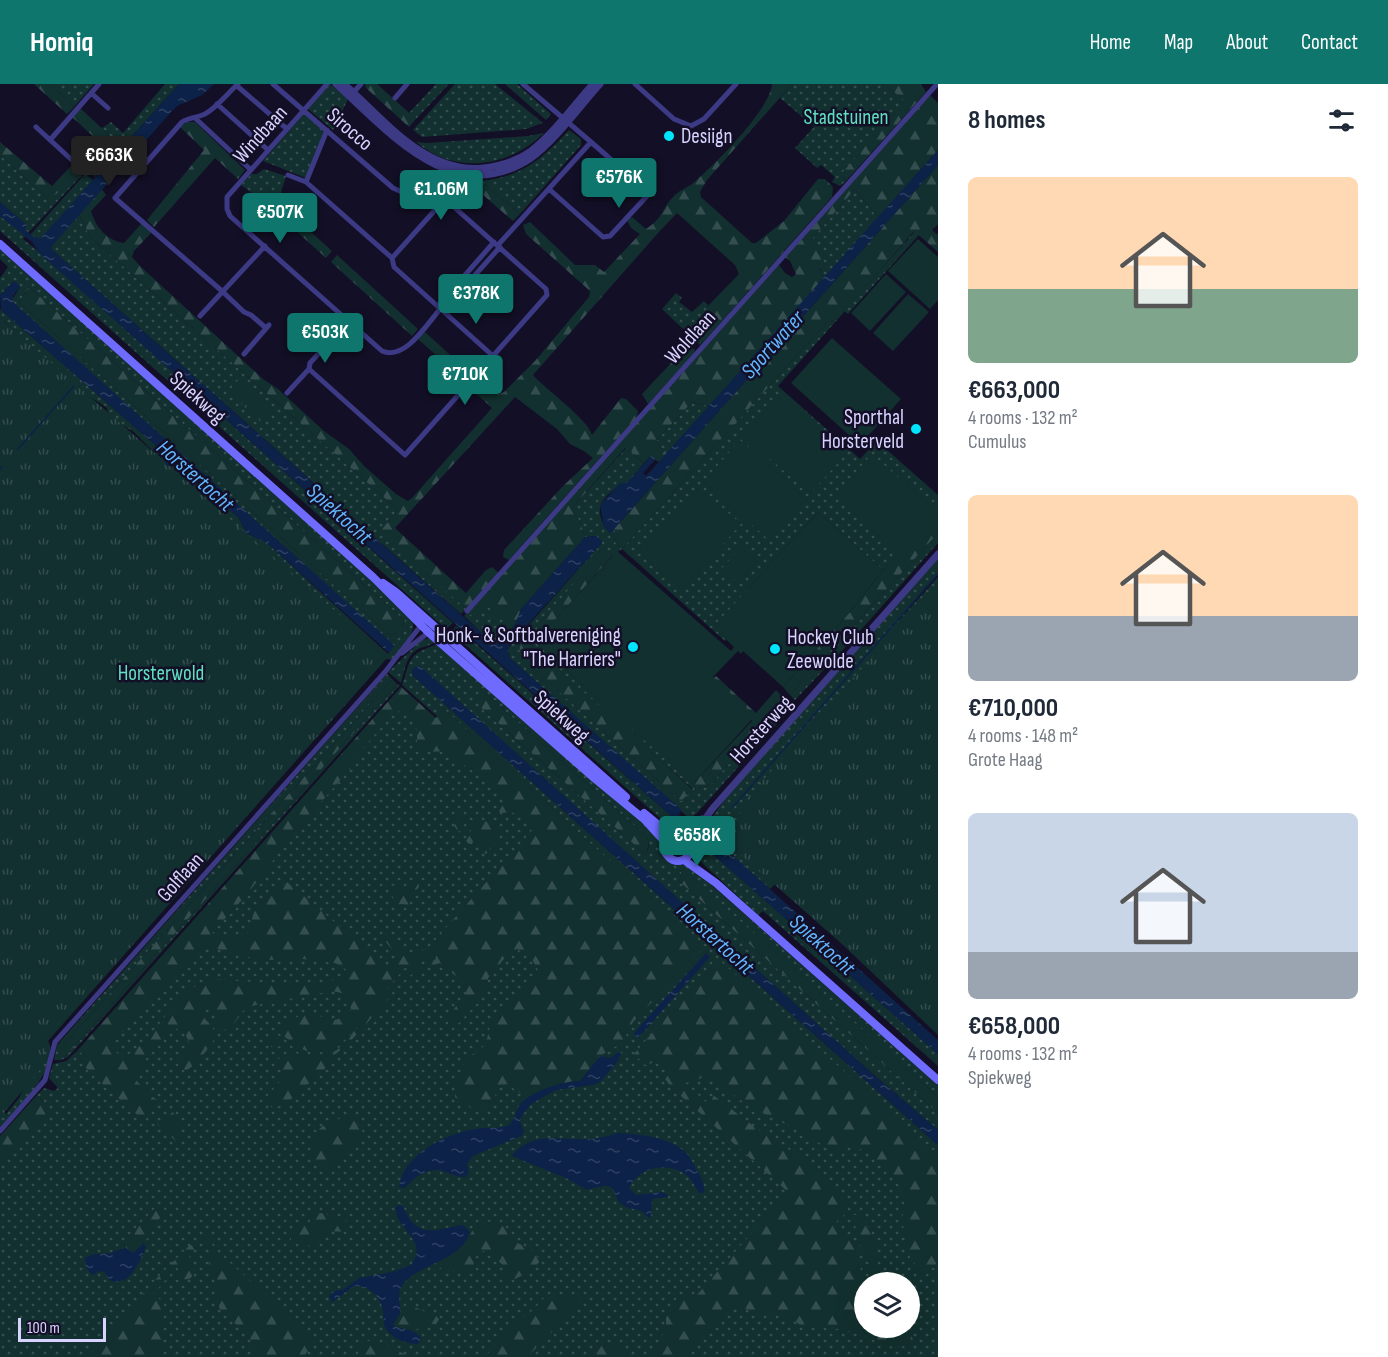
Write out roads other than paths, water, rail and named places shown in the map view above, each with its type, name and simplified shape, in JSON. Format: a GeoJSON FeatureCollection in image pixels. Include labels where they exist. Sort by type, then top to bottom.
{"type":"FeatureCollection","features":[{"type":"Feature","properties":{"kind":"main road","name":"Spiekweg"},"geometry":{"type":"LineString","coordinates":[[0,244],[428,626],[594,778],[669,839]]}},
{"type":"Feature","properties":{"kind":"main road"},"geometry":{"type":"LineString","coordinates":[[686,838],[691,845],[687,857],[673,861],[668,858],[664,848],[669,839],[686,838]]}},
{"type":"Feature","properties":{"kind":"main road"},"geometry":{"type":"LineString","coordinates":[[687,857],[938,1080]]}},
{"type":"Feature","properties":{"kind":"street"},"geometry":{"type":"LineString","coordinates":[[50,140],[99,84]]}},
{"type":"Feature","properties":{"kind":"street","name":"Sirocco"},"geometry":{"type":"LineString","coordinates":[[273,84],[393,188],[437,208],[445,199],[497,245]]}},
{"type":"Feature","properties":{"kind":"street","name":"Windbaan"},"geometry":{"type":"LineString","coordinates":[[327,84],[227,197],[227,209],[230,216],[382,351],[394,354],[406,348],[591,142]]}},
{"type":"Feature","properties":{"kind":"street"},"geometry":{"type":"LineString","coordinates":[[336,84],[352,94]]}},
{"type":"Feature","properties":{"kind":"street"},"geometry":{"type":"LineString","coordinates":[[344,84],[419,157],[443,169],[475,174],[495,172],[531,158],[545,146],[593,84]]}},
{"type":"Feature","properties":{"kind":"street"},"geometry":{"type":"LineString","coordinates":[[352,94],[361,84]]}},
{"type":"Feature","properties":{"kind":"street"},"geometry":{"type":"LineString","coordinates":[[395,98],[407,84]]}},
{"type":"Feature","properties":{"kind":"street"},"geometry":{"type":"LineString","coordinates":[[523,84],[646,191],[647,196],[610,236],[603,237],[549,189]]}},
{"type":"Feature","properties":{"kind":"street"},"geometry":{"type":"LineString","coordinates":[[564,120],[600,84]]}},
{"type":"Feature","properties":{"kind":"street"},"geometry":{"type":"LineString","coordinates":[[635,84],[674,119],[691,126],[704,119],[734,85]]}},
{"type":"Feature","properties":{"kind":"street","name":"Woldlaan"},"geometry":{"type":"LineString","coordinates":[[467,611],[937,84]]}},
{"type":"Feature","properties":{"kind":"street"},"geometry":{"type":"LineString","coordinates":[[244,354],[268,327],[244,312],[115,198],[182,122],[207,113],[237,85],[286,129]]}},
{"type":"Feature","properties":{"kind":"street"},"geometry":{"type":"LineString","coordinates":[[91,93],[108,108]]}},
{"type":"Feature","properties":{"kind":"street"},"geometry":{"type":"LineString","coordinates":[[217,104],[268,150]]}},
{"type":"Feature","properties":{"kind":"street"},"geometry":{"type":"LineString","coordinates":[[195,118],[251,170]]}},
{"type":"Feature","properties":{"kind":"street"},"geometry":{"type":"LineString","coordinates":[[36,127],[86,173]]}},
{"type":"Feature","properties":{"kind":"street"},"geometry":{"type":"LineString","coordinates":[[306,182],[327,130]]}},
{"type":"Feature","properties":{"kind":"street"},"geometry":{"type":"LineString","coordinates":[[288,175],[306,182],[392,258],[394,267],[493,356]]}},
{"type":"Feature","properties":{"kind":"street"},"geometry":{"type":"LineString","coordinates":[[392,258],[437,208]]}},
{"type":"Feature","properties":{"kind":"street"},"geometry":{"type":"LineString","coordinates":[[309,369],[405,455],[548,295],[546,289],[497,245]]}},
{"type":"Feature","properties":{"kind":"street"},"geometry":{"type":"LineString","coordinates":[[200,316],[265,246]]}},
{"type":"Feature","properties":{"kind":"street"},"geometry":{"type":"LineString","coordinates":[[287,393],[309,369],[310,363],[348,321]]}},
{"type":"Feature","properties":{"kind":"street","name":"Horsterweg"},"geometry":{"type":"LineString","coordinates":[[686,838],[700,827],[704,818],[938,554]]}},
{"type":"Feature","properties":{"kind":"street","name":"Golflaan"},"geometry":{"type":"LineString","coordinates":[[0,1131],[45,1080],[55,1042],[401,653],[428,626]]}},
{"type":"Feature","properties":{"kind":"street","name":"Golflaan"},"geometry":{"type":"LineString","coordinates":[[401,653],[428,626]]}},
{"type":"Feature","properties":{"kind":"water","name":"Spiektocht"},"geometry":{"type":"Polygon","coordinates":[[[179,84],[214,84],[202,95],[177,106],[50,248],[494,642],[508,634],[515,625],[521,609],[585,537],[596,536],[602,541],[509,645],[508,653],[511,659],[682,810],[676,818],[40,254],[32,242],[0,216],[0,202],[27,225],[25,229],[28,233],[41,238],[179,84]]]}},
{"type":"Feature","properties":{"kind":"water","name":"Sportwater"},"geometry":{"type":"Polygon","coordinates":[[[938,150],[938,165],[610,533],[604,527],[600,505],[619,484],[628,482],[653,456],[655,460],[643,473],[646,476],[938,150]]]}},
{"type":"Feature","properties":{"kind":"water","name":"Horstertocht"},"geometry":{"type":"Polygon","coordinates":[[[14,281],[20,287],[13,296],[14,303],[391,642],[394,646],[389,653],[267,543],[246,533],[239,518],[199,484],[185,477],[184,470],[180,466],[167,466],[162,451],[1,310],[0,295],[14,281]]]}},
{"type":"Feature","properties":{"kind":"water","name":"Horstertocht"},"geometry":{"type":"Polygon","coordinates":[[[420,666],[938,1130],[938,1145],[412,675],[413,668],[420,666]]]}},
{"type":"Feature","properties":{"kind":"water","name":"Spiektocht"},"geometry":{"type":"Polygon","coordinates":[[[713,838],[938,1040],[938,1054],[705,847],[707,841],[713,838]]]}},
{"type":"Feature","properties":{"kind":"water"},"geometry":{"type":"Polygon","coordinates":[[[706,953],[710,957],[638,1038],[633,1034],[706,953]]]}},
{"type":"Feature","properties":{"kind":"water"},"geometry":{"type":"Polygon","coordinates":[[[618,1052],[622,1053],[619,1060],[600,1082],[556,1090],[531,1104],[521,1117],[524,1132],[521,1136],[473,1156],[467,1164],[469,1172],[466,1177],[433,1170],[419,1175],[405,1188],[399,1187],[408,1165],[417,1155],[439,1141],[479,1128],[507,1126],[526,1099],[557,1085],[580,1081],[600,1056],[611,1058],[618,1052]]]}},
{"type":"Feature","properties":{"kind":"water"},"geometry":{"type":"Polygon","coordinates":[[[618,1133],[664,1140],[681,1148],[690,1157],[703,1184],[704,1193],[699,1193],[688,1176],[681,1171],[664,1167],[647,1171],[639,1175],[629,1188],[636,1195],[662,1192],[668,1195],[668,1197],[652,1199],[651,1217],[649,1218],[639,1210],[631,1209],[619,1202],[611,1187],[587,1190],[566,1178],[512,1156],[520,1148],[538,1140],[548,1138],[594,1139],[618,1133]]]}},
{"type":"Feature","properties":{"kind":"water"},"geometry":{"type":"Polygon","coordinates":[[[401,1204],[411,1221],[423,1229],[436,1230],[463,1225],[470,1232],[465,1242],[450,1256],[421,1270],[405,1282],[400,1289],[400,1313],[393,1325],[417,1334],[421,1338],[418,1344],[399,1340],[387,1331],[378,1297],[370,1290],[354,1286],[332,1302],[329,1296],[359,1278],[392,1272],[411,1265],[416,1256],[416,1248],[397,1215],[396,1207],[401,1204]]]}},
{"type":"Feature","properties":{"kind":"water"},"geometry":{"type":"Polygon","coordinates":[[[144,1243],[146,1247],[137,1266],[123,1280],[109,1280],[105,1272],[100,1271],[92,1275],[86,1267],[85,1258],[88,1256],[126,1248],[133,1253],[144,1243]]]}},
{"type":"Feature","properties":{"kind":"waterway"},"geometry":{"type":"LineString","coordinates":[[18,449],[74,386]]}},
{"type":"Feature","properties":{"kind":"waterway"},"geometry":{"type":"LineString","coordinates":[[732,808],[938,574]]}},
{"type":"Feature","properties":{"kind":"place","name":"Desiign"},"geometry":{"type":"Point","coordinates":[669,136]}},
{"type":"Feature","properties":{"kind":"place","name":"Sporthal Horsterveld"},"geometry":{"type":"Point","coordinates":[916,429]}},
{"type":"Feature","properties":{"kind":"place","name":"Honk- & Softbalvereniging \"The Harriers\""},"geometry":{"type":"Point","coordinates":[633,647]}},
{"type":"Feature","properties":{"kind":"place","name":"Hockey Club Zeewolde"},"geometry":{"type":"Point","coordinates":[775,649]}},
{"type":"Feature","properties":{"kind":"park label","name":"Stadstuinen"},"geometry":{"type":"Point","coordinates":[846,117]}},
{"type":"Feature","properties":{"kind":"park label","name":"Horsterwold"},"geometry":{"type":"Point","coordinates":[161,673]}}]}
